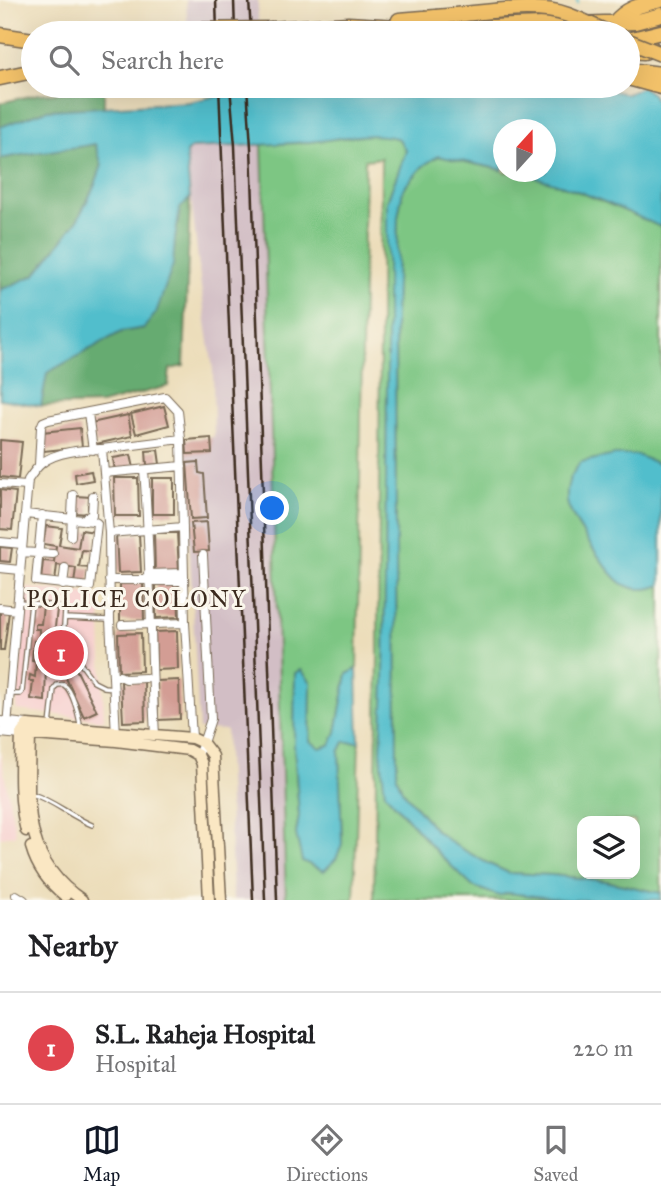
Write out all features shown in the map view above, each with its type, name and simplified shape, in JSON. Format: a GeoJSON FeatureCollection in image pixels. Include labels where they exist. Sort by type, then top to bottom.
{"type":"FeatureCollection","features":[{"type":"Feature","properties":{"kind":"highway"},"geometry":{"type":"LineString","coordinates":[[617,21],[623,13],[661,0]]}},
{"type":"Feature","properties":{"kind":"highway"},"geometry":{"type":"LineString","coordinates":[[386,21],[513,10],[540,10],[589,21]]}},
{"type":"Feature","properties":{"kind":"highway"},"geometry":{"type":"LineString","coordinates":[[633,10],[661,15]]}},
{"type":"Feature","properties":{"kind":"highway"},"geometry":{"type":"LineString","coordinates":[[640,38],[661,32]]}},
{"type":"Feature","properties":{"kind":"highway"},"geometry":{"type":"LineString","coordinates":[[0,35],[21,39]]}},
{"type":"Feature","properties":{"kind":"highway"},"geometry":{"type":"LineString","coordinates":[[0,45],[21,42]]}},
{"type":"Feature","properties":{"kind":"highway"},"geometry":{"type":"LineString","coordinates":[[640,44],[661,54]]}},
{"type":"Feature","properties":{"kind":"highway"},"geometry":{"type":"LineString","coordinates":[[640,52],[661,47]]}},
{"type":"Feature","properties":{"kind":"highway"},"geometry":{"type":"LineString","coordinates":[[0,69],[21,69]]}},
{"type":"Feature","properties":{"kind":"highway"},"geometry":{"type":"LineString","coordinates":[[0,78],[21,72]]}},
{"type":"Feature","properties":{"kind":"highway"},"geometry":{"type":"LineString","coordinates":[[640,73],[661,74]]}},
{"type":"Feature","properties":{"kind":"highway"},"geometry":{"type":"LineString","coordinates":[[640,77],[661,87]]}},
{"type":"Feature","properties":{"kind":"main road"},"geometry":{"type":"LineString","coordinates":[[26,731],[50,727],[80,729],[188,750],[198,755],[202,764],[209,900]]}},
{"type":"Feature","properties":{"kind":"main road"},"geometry":{"type":"LineString","coordinates":[[26,731],[116,737],[155,735],[192,738],[203,743],[213,756],[220,900]]}},
{"type":"Feature","properties":{"kind":"main road"},"geometry":{"type":"LineString","coordinates":[[26,731],[31,826],[40,854],[66,890],[82,900]]}},
{"type":"Feature","properties":{"kind":"main road"},"geometry":{"type":"LineString","coordinates":[[26,731],[20,778],[22,817],[33,856],[40,870],[69,900]]}},
{"type":"Feature","properties":{"kind":"street"},"geometry":{"type":"LineString","coordinates":[[40,465],[41,427],[43,422],[48,420],[165,397],[178,411],[182,466],[183,577],[192,738]]}},
{"type":"Feature","properties":{"kind":"street"},"geometry":{"type":"LineString","coordinates":[[88,413],[104,473],[108,514],[116,737]]}},
{"type":"Feature","properties":{"kind":"street"},"geometry":{"type":"LineString","coordinates":[[26,731],[3,727],[10,694],[28,480],[40,465],[49,458],[60,455],[181,439]]}},
{"type":"Feature","properties":{"kind":"street"},"geometry":{"type":"LineString","coordinates":[[104,473],[182,466]]}},
{"type":"Feature","properties":{"kind":"street"},"geometry":{"type":"LineString","coordinates":[[144,470],[149,529],[148,578],[155,735]]}},
{"type":"Feature","properties":{"kind":"street"},"geometry":{"type":"LineString","coordinates":[[0,484],[27,486]]}},
{"type":"Feature","properties":{"kind":"street"},"geometry":{"type":"LineString","coordinates":[[71,536],[73,495]]}},
{"type":"Feature","properties":{"kind":"street"},"geometry":{"type":"LineString","coordinates":[[85,521],[92,513],[93,496]]}},
{"type":"Feature","properties":{"kind":"street"},"geometry":{"type":"LineString","coordinates":[[92,513],[108,514]]}},
{"type":"Feature","properties":{"kind":"street"},"geometry":{"type":"LineString","coordinates":[[24,514],[42,515],[97,523],[90,587],[36,581],[42,515]]}},
{"type":"Feature","properties":{"kind":"street"},"geometry":{"type":"LineString","coordinates":[[109,533],[183,527]]}},
{"type":"Feature","properties":{"kind":"street"},"geometry":{"type":"LineString","coordinates":[[0,542],[38,553],[53,554]]}},
{"type":"Feature","properties":{"kind":"street"},"geometry":{"type":"LineString","coordinates":[[82,554],[94,555]]}},
{"type":"Feature","properties":{"kind":"street"},"geometry":{"type":"LineString","coordinates":[[198,755],[211,719],[203,555]]}},
{"type":"Feature","properties":{"kind":"street"},"geometry":{"type":"LineString","coordinates":[[0,568],[20,570]]}},
{"type":"Feature","properties":{"kind":"street"},"geometry":{"type":"LineString","coordinates":[[63,585],[65,568]]}},
{"type":"Feature","properties":{"kind":"street"},"geometry":{"type":"LineString","coordinates":[[109,580],[183,577]]}},
{"type":"Feature","properties":{"kind":"street"},"geometry":{"type":"LineString","coordinates":[[0,608],[17,606]]}},
{"type":"Feature","properties":{"kind":"street"},"geometry":{"type":"LineString","coordinates":[[122,625],[185,623]]}},
{"type":"Feature","properties":{"kind":"street"},"geometry":{"type":"LineString","coordinates":[[113,676],[126,679],[145,678]]}},
{"type":"Feature","properties":{"kind":"street"},"geometry":{"type":"LineString","coordinates":[[16,895],[24,900]]}},
{"type":"Feature","properties":{"kind":"lane"},"geometry":{"type":"LineString","coordinates":[[17,606],[31,603],[61,607],[65,610],[63,638],[67,645],[94,682],[114,688]]}},
{"type":"Feature","properties":{"kind":"lane"},"geometry":{"type":"LineString","coordinates":[[10,694],[22,692],[31,603]]}},
{"type":"Feature","properties":{"kind":"lane"},"geometry":{"type":"LineString","coordinates":[[65,618],[110,620]]}},
{"type":"Feature","properties":{"kind":"lane"},"geometry":{"type":"LineString","coordinates":[[50,727],[54,689],[57,685],[64,685],[79,713],[80,729]]}},
{"type":"Feature","properties":{"kind":"lane"},"geometry":{"type":"LineString","coordinates":[[30,793],[92,825]]}},
{"type":"Feature","properties":{"kind":"shaded area"},"geometry":{"type":"Polygon","coordinates":[[[186,0],[258,0],[258,21],[187,21],[186,0]]]}},
{"type":"Feature","properties":{"kind":"shaded area"},"geometry":{"type":"Polygon","coordinates":[[[262,144],[286,900],[233,900],[226,730],[199,729],[184,439],[214,437],[213,370],[186,152],[191,148],[262,144]]]}},
{"type":"Feature","properties":{"kind":"shaded area"},"geometry":{"type":"Polygon","coordinates":[[[27,588],[100,595],[104,720],[16,710],[27,588]]]}},
{"type":"Feature","properties":{"kind":"shaded area"},"geometry":{"type":"Polygon","coordinates":[[[0,751],[16,835],[0,837],[0,751]]]}},
{"type":"Feature","properties":{"kind":"green space"},"geometry":{"type":"Polygon","coordinates":[[[21,98],[104,98],[104,107],[47,110],[0,127],[0,103],[21,98]]]}},
{"type":"Feature","properties":{"kind":"green space"},"geometry":{"type":"Polygon","coordinates":[[[385,135],[399,139],[406,151],[387,202],[384,683],[381,751],[385,793],[436,851],[472,886],[499,896],[508,893],[568,900],[374,900],[381,158],[365,160],[357,669],[347,674],[336,733],[330,745],[320,748],[310,741],[311,683],[301,670],[295,673],[294,745],[299,816],[296,834],[342,844],[339,752],[344,742],[359,742],[354,900],[286,900],[262,144],[302,143],[385,135]]]}},
{"type":"Feature","properties":{"kind":"green space"},"geometry":{"type":"Polygon","coordinates":[[[95,144],[102,165],[77,221],[35,275],[0,290],[0,159],[95,144]]]}},
{"type":"Feature","properties":{"kind":"green space"},"geometry":{"type":"Polygon","coordinates":[[[438,156],[493,168],[493,182],[554,182],[661,227],[661,893],[587,879],[640,879],[640,816],[577,816],[577,878],[509,873],[453,844],[435,830],[402,790],[397,777],[395,317],[398,217],[403,189],[423,166],[438,156]]]}},
{"type":"Feature","properties":{"kind":"green space"},"geometry":{"type":"Polygon","coordinates":[[[190,198],[184,366],[170,369],[168,386],[101,404],[41,406],[47,373],[121,332],[144,328],[173,265],[180,208],[190,198]]]}},
{"type":"Feature","properties":{"kind":"water"},"geometry":{"type":"Polygon","coordinates":[[[642,87],[652,94],[661,109],[661,227],[550,182],[556,182],[556,119],[493,119],[493,168],[438,156],[423,166],[403,189],[398,217],[395,317],[397,777],[402,790],[435,830],[453,844],[489,864],[509,873],[605,881],[661,893],[661,900],[568,900],[508,893],[499,896],[472,886],[436,851],[385,793],[381,751],[384,683],[387,202],[406,151],[399,139],[365,135],[307,142],[191,148],[186,153],[190,198],[180,208],[173,265],[156,313],[144,328],[121,332],[47,373],[41,406],[0,399],[0,290],[35,275],[77,221],[102,165],[95,144],[0,159],[0,127],[47,110],[189,102],[207,98],[640,98],[642,87]]]}},
{"type":"Feature","properties":{"kind":"water"},"geometry":{"type":"Polygon","coordinates":[[[615,455],[637,455],[661,465],[661,585],[656,587],[634,588],[619,581],[592,546],[569,508],[568,484],[581,462],[615,455]]]}},
{"type":"Feature","properties":{"kind":"water"},"geometry":{"type":"Polygon","coordinates":[[[357,669],[359,742],[344,742],[339,752],[342,844],[336,859],[324,871],[302,861],[296,834],[299,816],[294,745],[295,673],[301,670],[311,682],[310,741],[320,748],[330,745],[336,732],[347,674],[357,669]]]}},
{"type":"Feature","properties":{"kind":"building"},"geometry":{"type":"Polygon","coordinates":[[[164,406],[169,425],[136,434],[131,414],[164,406]]]}},
{"type":"Feature","properties":{"kind":"building"},"geometry":{"type":"Polygon","coordinates":[[[128,415],[132,436],[96,444],[91,423],[128,415]]]}},
{"type":"Feature","properties":{"kind":"building"},"geometry":{"type":"Polygon","coordinates":[[[80,428],[82,447],[44,451],[42,432],[80,428]]]}},
{"type":"Feature","properties":{"kind":"building"},"geometry":{"type":"Polygon","coordinates":[[[211,438],[212,453],[187,454],[186,440],[211,438]]]}},
{"type":"Feature","properties":{"kind":"building"},"geometry":{"type":"Polygon","coordinates":[[[0,440],[22,442],[18,479],[0,477],[0,440]]]}},
{"type":"Feature","properties":{"kind":"building"},"geometry":{"type":"Polygon","coordinates":[[[158,450],[160,464],[147,465],[146,451],[158,450]]]}},
{"type":"Feature","properties":{"kind":"building"},"geometry":{"type":"Polygon","coordinates":[[[131,455],[134,468],[115,471],[113,458],[131,455]]]}},
{"type":"Feature","properties":{"kind":"building"},"geometry":{"type":"Polygon","coordinates":[[[198,462],[199,473],[204,474],[207,518],[191,519],[187,463],[198,462]]]}},
{"type":"Feature","properties":{"kind":"building"},"geometry":{"type":"Polygon","coordinates":[[[91,471],[93,480],[76,483],[75,474],[91,471]]]}},
{"type":"Feature","properties":{"kind":"building"},"geometry":{"type":"Polygon","coordinates":[[[114,478],[138,478],[139,516],[115,516],[114,478]]]}},
{"type":"Feature","properties":{"kind":"building"},"geometry":{"type":"Polygon","coordinates":[[[152,478],[174,478],[174,514],[152,514],[152,478]]]}},
{"type":"Feature","properties":{"kind":"building"},"geometry":{"type":"Polygon","coordinates":[[[0,490],[16,492],[12,530],[0,529],[0,490]]]}},
{"type":"Feature","properties":{"kind":"building"},"geometry":{"type":"Polygon","coordinates":[[[75,496],[91,497],[88,505],[90,514],[74,513],[75,496]]]}},
{"type":"Feature","properties":{"kind":"building"},"geometry":{"type":"Polygon","coordinates":[[[207,522],[209,551],[194,552],[191,523],[207,522]]]}},
{"type":"Feature","properties":{"kind":"building"},"geometry":{"type":"Polygon","coordinates":[[[46,526],[62,528],[59,545],[78,548],[81,530],[95,532],[93,551],[82,550],[79,567],[91,568],[88,586],[74,584],[76,568],[57,565],[55,582],[41,580],[43,561],[54,562],[56,546],[43,544],[46,526]]]}},
{"type":"Feature","properties":{"kind":"building"},"geometry":{"type":"Polygon","coordinates":[[[154,533],[177,533],[179,572],[155,573],[154,533]]]}},
{"type":"Feature","properties":{"kind":"building"},"geometry":{"type":"Polygon","coordinates":[[[139,534],[141,572],[118,573],[116,535],[139,534]]]}},
{"type":"Feature","properties":{"kind":"building"},"geometry":{"type":"Polygon","coordinates":[[[0,547],[12,548],[10,562],[0,561],[0,547]]]}},
{"type":"Feature","properties":{"kind":"building"},"geometry":{"type":"Polygon","coordinates":[[[156,582],[178,582],[179,617],[156,618],[156,582]]]}},
{"type":"Feature","properties":{"kind":"building"},"geometry":{"type":"Polygon","coordinates":[[[120,583],[143,583],[144,621],[120,621],[120,583]]]}},
{"type":"Feature","properties":{"kind":"building"},"geometry":{"type":"Polygon","coordinates":[[[43,606],[57,609],[51,663],[46,663],[45,701],[31,699],[33,681],[29,681],[30,675],[35,677],[36,661],[32,660],[34,641],[39,642],[39,629],[35,629],[35,624],[41,624],[43,606]]]}},
{"type":"Feature","properties":{"kind":"building"},"geometry":{"type":"Polygon","coordinates":[[[0,611],[9,612],[4,650],[0,650],[0,611]]]}},
{"type":"Feature","properties":{"kind":"building"},"geometry":{"type":"Polygon","coordinates":[[[177,631],[178,669],[156,670],[155,632],[177,631]]]}},
{"type":"Feature","properties":{"kind":"building"},"geometry":{"type":"Polygon","coordinates":[[[141,633],[142,671],[119,672],[118,634],[141,633]]]}},
{"type":"Feature","properties":{"kind":"building"},"geometry":{"type":"Polygon","coordinates":[[[57,653],[74,655],[74,665],[97,711],[84,717],[60,665],[57,665],[57,653]]]}},
{"type":"Feature","properties":{"kind":"building"},"geometry":{"type":"Polygon","coordinates":[[[179,680],[180,719],[158,720],[157,681],[179,680]]]}},
{"type":"Feature","properties":{"kind":"building"},"geometry":{"type":"Polygon","coordinates":[[[144,681],[145,721],[123,722],[121,682],[144,681]]]}},
{"type":"Feature","properties":{"kind":"railway"},"geometry":{"type":"LineString","coordinates":[[216,0],[217,21]]}},
{"type":"Feature","properties":{"kind":"railway"},"geometry":{"type":"LineString","coordinates":[[234,0],[235,21]]}},
{"type":"Feature","properties":{"kind":"railway"},"geometry":{"type":"LineString","coordinates":[[249,0],[250,21]]}},
{"type":"Feature","properties":{"kind":"railway"},"geometry":{"type":"LineString","coordinates":[[220,98],[253,900]]}},
{"type":"Feature","properties":{"kind":"railway"},"geometry":{"type":"LineString","coordinates":[[231,98],[265,900]]}},
{"type":"Feature","properties":{"kind":"railway"},"geometry":{"type":"LineString","coordinates":[[248,98],[277,900]]}},
{"type":"Feature","properties":{"kind":"place","name":"S.L. Raheja Hospital"},"geometry":{"type":"Point","coordinates":[61,653]}},
{"type":"Feature","properties":{"kind":"district","name":"POLICE COLONY"},"geometry":{"type":"Point","coordinates":[137,599]}}]}
